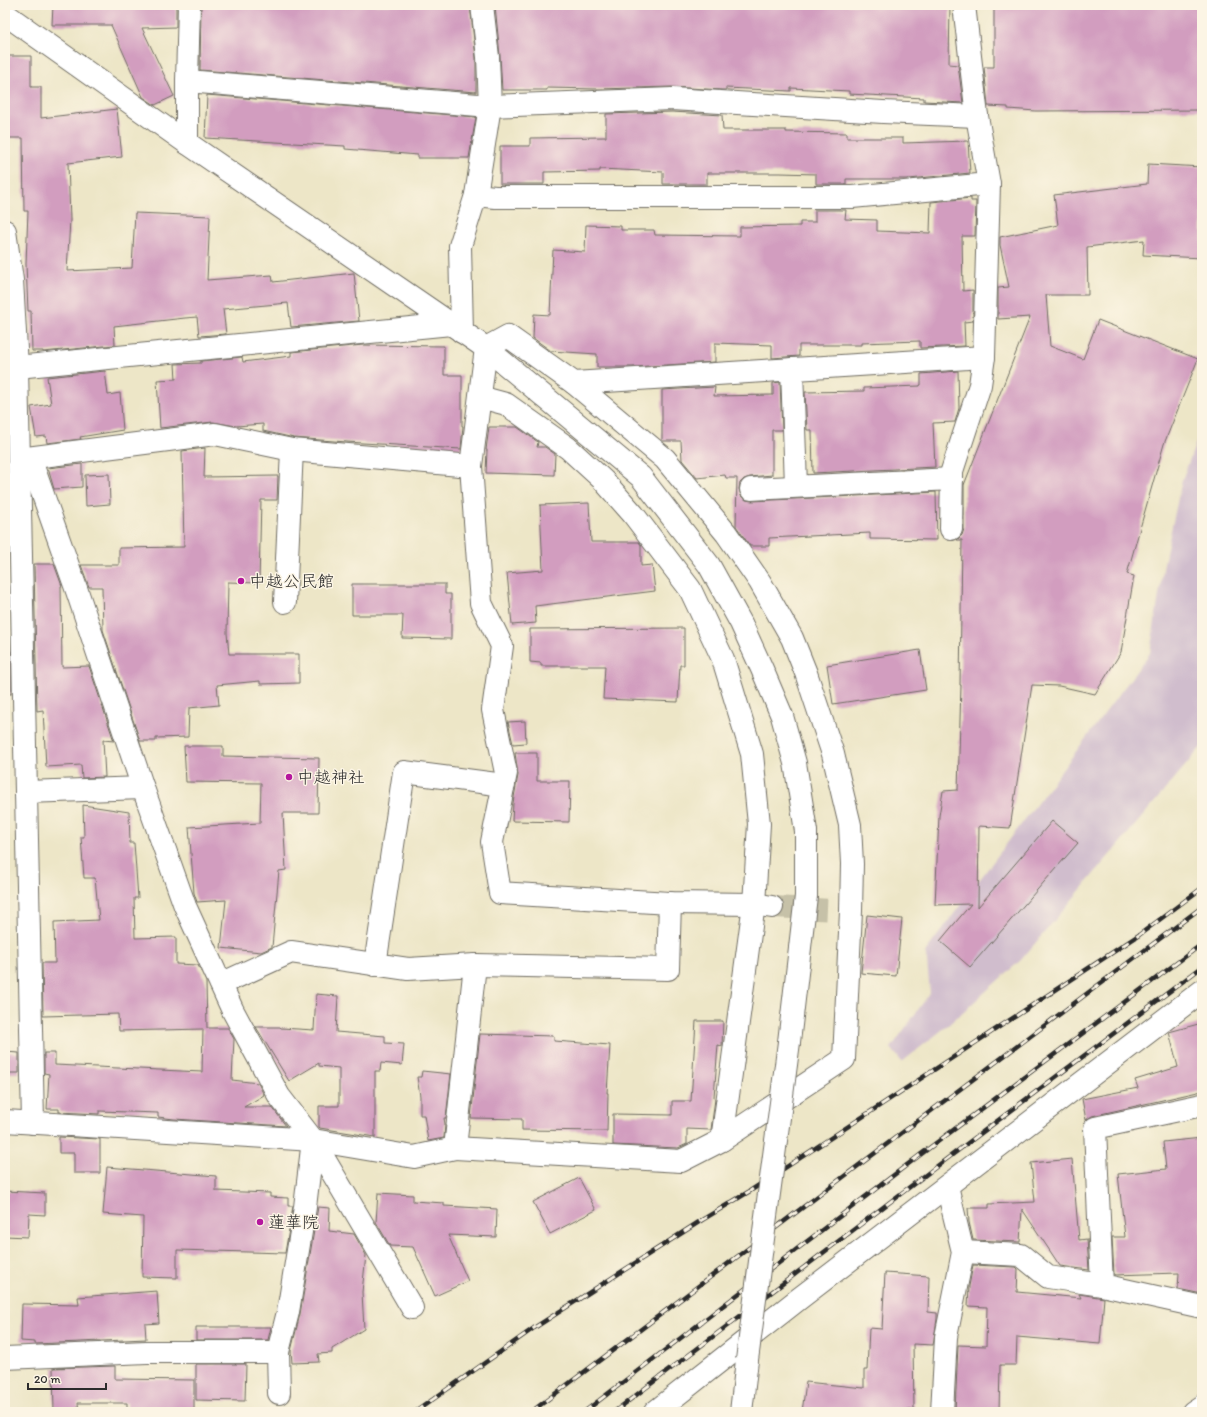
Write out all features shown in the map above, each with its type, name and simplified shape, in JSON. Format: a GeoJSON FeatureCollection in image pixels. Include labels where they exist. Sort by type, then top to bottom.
{"type":"FeatureCollection","features":[{"type":"Feature","properties":{"kind":"street"},"geometry":{"type":"LineString","coordinates":[[187,143],[189,5]]}},
{"type":"Feature","properties":{"kind":"street"},"geometry":{"type":"LineString","coordinates":[[456,328],[460,246],[476,195],[490,106],[488,57],[482,5]]}},
{"type":"Feature","properties":{"kind":"street"},"geometry":{"type":"LineString","coordinates":[[951,529],[952,472],[980,385],[984,357],[989,184],[977,116],[964,5]]}},
{"type":"Feature","properties":{"kind":"street"},"geometry":{"type":"LineString","coordinates":[[5,14],[187,143],[486,348],[641,477],[709,565],[741,623],[782,716],[795,762],[806,831],[806,896],[790,1042],[741,1412]]}},
{"type":"Feature","properties":{"kind":"street"},"geometry":{"type":"LineString","coordinates":[[187,80],[490,106],[672,99],[875,112],[977,116]]}},
{"type":"Feature","properties":{"kind":"street"},"geometry":{"type":"LineString","coordinates":[[476,195],[495,197],[852,197],[989,184]]}},
{"type":"Feature","properties":{"kind":"street"},"geometry":{"type":"LineString","coordinates":[[5,230],[25,459],[26,792],[33,1123]]}},
{"type":"Feature","properties":{"kind":"street"},"geometry":{"type":"LineString","coordinates":[[17,367],[456,328]]}},
{"type":"Feature","properties":{"kind":"street"},"geometry":{"type":"LineString","coordinates":[[5,1120],[313,1140],[414,1157],[454,1148],[681,1162],[722,1140],[844,1059],[843,911],[852,864],[850,825],[834,754],[806,673],[792,638],[760,582],[726,533],[665,459],[574,383],[508,336],[486,348]]}},
{"type":"Feature","properties":{"kind":"street"},"geometry":{"type":"LineString","coordinates":[[486,348],[471,466],[481,603],[502,646],[493,710],[506,773],[492,842],[500,894],[670,903],[763,905]]}},
{"type":"Feature","properties":{"kind":"street"},"geometry":{"type":"LineString","coordinates":[[574,383],[984,357]]}},
{"type":"Feature","properties":{"kind":"street"},"geometry":{"type":"LineString","coordinates":[[792,369],[796,486]]}},
{"type":"Feature","properties":{"kind":"street"},"geometry":{"type":"LineString","coordinates":[[480,397],[506,404],[568,448],[603,480],[633,514],[690,589],[723,659],[752,754],[760,824],[763,905],[722,1140]]}},
{"type":"Feature","properties":{"kind":"street"},"geometry":{"type":"LineString","coordinates":[[25,459],[215,434],[292,450],[471,466]]}},
{"type":"Feature","properties":{"kind":"street"},"geometry":{"type":"LineString","coordinates":[[286,602],[292,450]]}},
{"type":"Feature","properties":{"kind":"street"},"geometry":{"type":"LineString","coordinates":[[25,459],[77,591],[143,788],[185,906],[233,1012],[279,1096],[313,1140],[412,1308]]}},
{"type":"Feature","properties":{"kind":"street"},"geometry":{"type":"LineString","coordinates":[[751,489],[952,479]]}},
{"type":"Feature","properties":{"kind":"street"},"geometry":{"type":"LineString","coordinates":[[375,965],[404,772],[504,785]]}},
{"type":"Feature","properties":{"kind":"street"},"geometry":{"type":"LineString","coordinates":[[26,792],[143,788]]}},
{"type":"Feature","properties":{"kind":"street"},"geometry":{"type":"LineString","coordinates":[[221,984],[291,952],[408,969],[475,965],[668,969],[670,903]]}},
{"type":"Feature","properties":{"kind":"street"},"geometry":{"type":"LineString","coordinates":[[454,1148],[475,965]]}},
{"type":"Feature","properties":{"kind":"street"},"geometry":{"type":"LineString","coordinates":[[655,1412],[800,1298],[1202,991]]}},
{"type":"Feature","properties":{"kind":"street"},"geometry":{"type":"LineString","coordinates":[[1102,1285],[1095,1128],[1202,1104]]}},
{"type":"Feature","properties":{"kind":"street"},"geometry":{"type":"LineString","coordinates":[[279,1393],[278,1352],[288,1312],[313,1140]]}},
{"type":"Feature","properties":{"kind":"street"},"geometry":{"type":"LineString","coordinates":[[942,1412],[946,1337],[963,1252],[947,1186]]}},
{"type":"Feature","properties":{"kind":"street"},"geometry":{"type":"LineString","coordinates":[[963,1252],[1021,1255],[1048,1277],[1102,1285],[1202,1307]]}},
{"type":"Feature","properties":{"kind":"street"},"geometry":{"type":"LineString","coordinates":[[5,1358],[147,1352],[278,1352]]}},
{"type":"Feature","properties":{"kind":"street"},"geometry":{"type":"LineString","coordinates":[[1194,1412],[1202,1406]]}},
{"type":"Feature","properties":{"kind":"shaded area"},"geometry":{"type":"Polygon","coordinates":[[[1202,427],[1202,746],[1021,960],[947,1026],[902,1062],[891,1048],[930,993],[926,951],[1150,653],[1164,563],[1182,480],[1202,427]]]}},
{"type":"Feature","properties":{"kind":"building"},"geometry":{"type":"Polygon","coordinates":[[[53,5],[176,5],[176,27],[142,28],[174,96],[155,105],[143,97],[111,25],[52,25],[53,5]]]}},
{"type":"Feature","properties":{"kind":"building"},"geometry":{"type":"Polygon","coordinates":[[[201,5],[470,5],[476,58],[476,92],[200,70],[201,5]]]}},
{"type":"Feature","properties":{"kind":"building"},"geometry":{"type":"Polygon","coordinates":[[[495,5],[950,5],[949,64],[958,65],[963,103],[924,101],[924,98],[849,94],[849,91],[791,88],[791,91],[726,88],[726,90],[722,90],[672,87],[598,89],[547,88],[547,90],[502,90],[495,5]]]}},
{"type":"Feature","properties":{"kind":"building"},"geometry":{"type":"Polygon","coordinates":[[[994,5],[1202,5],[1202,110],[1036,111],[988,106],[984,67],[994,67],[994,5]]]}},
{"type":"Feature","properties":{"kind":"building"},"geometry":{"type":"Polygon","coordinates":[[[5,56],[31,56],[31,87],[41,87],[41,118],[117,109],[122,157],[68,163],[70,220],[67,271],[132,268],[135,213],[210,216],[207,280],[272,275],[273,282],[354,273],[359,321],[291,327],[288,303],[223,309],[226,334],[199,336],[197,317],[185,318],[114,326],[115,345],[43,352],[32,351],[31,311],[28,311],[26,264],[28,211],[24,211],[23,138],[5,138],[5,56]]]}},
{"type":"Feature","properties":{"kind":"building"},"geometry":{"type":"Polygon","coordinates":[[[207,95],[476,117],[469,158],[418,158],[418,155],[345,149],[345,146],[205,138],[207,95]]]}},
{"type":"Feature","properties":{"kind":"building"},"geometry":{"type":"Polygon","coordinates":[[[672,112],[722,115],[723,130],[786,130],[786,132],[847,133],[847,138],[903,138],[903,143],[968,141],[970,173],[909,179],[846,179],[846,184],[816,184],[816,174],[707,173],[707,184],[663,184],[663,172],[600,169],[600,171],[544,172],[544,184],[500,184],[500,146],[530,146],[530,138],[606,137],[606,114],[672,112]]]}},
{"type":"Feature","properties":{"kind":"building"},"geometry":{"type":"Polygon","coordinates":[[[1148,164],[1202,167],[1202,258],[1143,255],[1144,240],[1087,247],[1088,295],[1046,295],[1050,346],[1083,359],[1098,320],[1198,359],[1164,444],[1127,574],[1134,576],[1121,652],[1095,694],[1059,686],[1032,685],[1010,828],[979,826],[978,907],[1052,821],[1078,843],[970,967],[940,941],[971,904],[935,905],[939,816],[943,791],[958,790],[961,685],[962,540],[957,540],[962,535],[964,529],[964,485],[1030,317],[998,319],[998,288],[1009,287],[1000,245],[1000,237],[1058,225],[1054,195],[1147,184],[1148,164]]]}},
{"type":"Feature","properties":{"kind":"building"},"geometry":{"type":"Polygon","coordinates":[[[971,198],[971,201],[976,201],[975,236],[962,236],[963,291],[973,290],[973,321],[964,322],[965,346],[920,348],[920,341],[861,343],[861,345],[799,345],[799,356],[772,358],[772,345],[715,343],[715,362],[633,367],[597,367],[597,354],[551,351],[533,338],[534,314],[550,315],[553,250],[585,252],[586,225],[621,226],[621,230],[654,230],[655,235],[740,236],[740,227],[800,226],[800,222],[815,222],[815,210],[846,210],[845,219],[877,220],[877,231],[930,233],[931,202],[971,198]]]}},
{"type":"Feature","properties":{"kind":"building"},"geometry":{"type":"Polygon","coordinates":[[[363,345],[444,346],[444,375],[462,375],[463,426],[461,449],[294,438],[263,431],[263,424],[236,426],[213,422],[160,428],[157,380],[176,379],[175,364],[201,363],[201,361],[242,357],[243,362],[291,356],[291,352],[363,345]]]}},
{"type":"Feature","properties":{"kind":"building"},"geometry":{"type":"Polygon","coordinates":[[[105,371],[108,395],[120,393],[123,430],[80,437],[81,439],[47,443],[46,436],[36,437],[31,407],[51,404],[47,377],[105,371]]]}},
{"type":"Feature","properties":{"kind":"building"},"geometry":{"type":"Polygon","coordinates":[[[958,371],[959,408],[955,422],[933,423],[935,467],[813,473],[812,430],[807,430],[805,392],[864,391],[864,388],[920,386],[921,374],[958,371]]]}},
{"type":"Feature","properties":{"kind":"building"},"geometry":{"type":"Polygon","coordinates":[[[780,382],[782,430],[772,430],[772,475],[744,479],[740,483],[739,489],[741,496],[746,500],[752,501],[936,492],[937,540],[870,539],[870,533],[769,538],[769,546],[750,546],[736,526],[737,478],[726,478],[725,475],[697,478],[682,460],[681,441],[662,440],[662,390],[715,387],[714,396],[773,395],[773,383],[780,382]]]}},
{"type":"Feature","properties":{"kind":"building"},"geometry":{"type":"Polygon","coordinates":[[[489,427],[517,427],[538,442],[537,447],[545,447],[555,454],[554,475],[486,473],[486,450],[489,427]]]}},
{"type":"Feature","properties":{"kind":"building"},"geometry":{"type":"Polygon","coordinates":[[[205,448],[204,477],[278,476],[277,500],[261,500],[259,583],[228,582],[227,633],[229,654],[299,654],[299,683],[260,684],[260,681],[217,685],[219,705],[189,708],[188,737],[156,738],[156,741],[140,741],[103,630],[102,587],[89,587],[81,565],[119,565],[119,548],[184,547],[182,451],[205,448]]]}},
{"type":"Feature","properties":{"kind":"building"},"geometry":{"type":"Polygon","coordinates":[[[82,464],[82,487],[54,489],[48,468],[82,464]]]}},
{"type":"Feature","properties":{"kind":"building"},"geometry":{"type":"Polygon","coordinates":[[[109,474],[110,504],[86,506],[85,475],[109,474]]]}},
{"type":"Feature","properties":{"kind":"building"},"geometry":{"type":"Polygon","coordinates":[[[589,503],[591,542],[639,542],[641,545],[641,566],[652,565],[655,591],[535,606],[536,623],[512,625],[507,573],[543,570],[540,505],[589,503]]]}},
{"type":"Feature","properties":{"kind":"building"},"geometry":{"type":"Polygon","coordinates":[[[34,564],[54,564],[62,586],[62,667],[89,666],[114,741],[103,740],[105,777],[82,778],[81,765],[46,767],[43,710],[37,711],[34,564]]]}},
{"type":"Feature","properties":{"kind":"building"},"geometry":{"type":"Polygon","coordinates":[[[352,584],[445,584],[445,594],[451,594],[451,639],[402,638],[403,615],[352,615],[352,584]]]}},
{"type":"Feature","properties":{"kind":"building"},"geometry":{"type":"Polygon","coordinates":[[[684,628],[684,665],[680,665],[678,702],[603,699],[605,666],[541,666],[541,663],[530,662],[530,629],[684,628]]]}},
{"type":"Feature","properties":{"kind":"building"},"geometry":{"type":"Polygon","coordinates":[[[920,650],[926,690],[833,704],[827,665],[920,650]]]}},
{"type":"Feature","properties":{"kind":"building"},"geometry":{"type":"Polygon","coordinates":[[[5,652],[11,652],[11,694],[5,694],[5,652]]]}},
{"type":"Feature","properties":{"kind":"building"},"geometry":{"type":"Polygon","coordinates":[[[525,721],[526,743],[513,744],[508,722],[525,721]]]}},
{"type":"Feature","properties":{"kind":"building"},"geometry":{"type":"Polygon","coordinates":[[[184,746],[223,746],[223,756],[319,758],[318,813],[283,813],[286,870],[279,871],[272,947],[261,952],[221,948],[226,900],[197,902],[194,893],[189,827],[260,823],[261,783],[186,782],[184,746]]]}},
{"type":"Feature","properties":{"kind":"building"},"geometry":{"type":"Polygon","coordinates":[[[515,753],[537,753],[537,781],[570,781],[569,822],[512,821],[513,803],[518,775],[515,753]]]}},
{"type":"Feature","properties":{"kind":"building"},"geometry":{"type":"Polygon","coordinates":[[[83,805],[129,812],[130,843],[134,843],[138,898],[134,898],[135,938],[176,937],[176,964],[198,965],[206,982],[207,1028],[228,1028],[234,1039],[232,1080],[258,1083],[264,1095],[244,1107],[272,1107],[286,1126],[174,1119],[158,1117],[158,1113],[99,1111],[99,1114],[59,1112],[59,1109],[47,1109],[49,1074],[44,1073],[44,1053],[55,1053],[55,1065],[202,1072],[203,1029],[119,1031],[118,1014],[43,1016],[42,963],[55,963],[54,922],[99,920],[95,878],[84,878],[81,837],[84,837],[83,805]]]}},
{"type":"Feature","properties":{"kind":"building"},"geometry":{"type":"Polygon","coordinates":[[[867,915],[902,919],[896,976],[861,973],[867,915]]]}},
{"type":"Feature","properties":{"kind":"building"},"geometry":{"type":"Polygon","coordinates":[[[316,994],[338,996],[336,1032],[385,1036],[385,1043],[404,1044],[402,1065],[381,1063],[380,1071],[375,1071],[375,1137],[320,1128],[319,1106],[339,1106],[339,1068],[319,1066],[319,1063],[289,1081],[256,1027],[280,1027],[314,1030],[316,994]]]}},
{"type":"Feature","properties":{"kind":"building"},"geometry":{"type":"Polygon","coordinates":[[[696,1021],[723,1021],[722,1046],[718,1045],[715,1099],[711,1130],[687,1129],[687,1144],[678,1148],[613,1145],[613,1114],[672,1115],[672,1101],[691,1101],[696,1021]]]}},
{"type":"Feature","properties":{"kind":"building"},"geometry":{"type":"Polygon","coordinates":[[[1202,1023],[1202,1091],[1092,1116],[1086,1120],[1082,1099],[1138,1088],[1135,1080],[1178,1067],[1169,1032],[1202,1023]]]}},
{"type":"Feature","properties":{"kind":"building"},"geometry":{"type":"Polygon","coordinates":[[[480,1034],[554,1036],[554,1041],[610,1045],[607,1093],[607,1131],[522,1130],[522,1119],[471,1118],[480,1034]]]}},
{"type":"Feature","properties":{"kind":"building"},"geometry":{"type":"Polygon","coordinates":[[[5,1052],[19,1053],[19,1073],[5,1073],[5,1052]]]}},
{"type":"Feature","properties":{"kind":"building"},"geometry":{"type":"Polygon","coordinates":[[[422,1071],[451,1074],[446,1118],[444,1118],[444,1138],[428,1141],[424,1115],[420,1115],[420,1096],[417,1077],[421,1077],[422,1071]]]}},
{"type":"Feature","properties":{"kind":"building"},"geometry":{"type":"Polygon","coordinates":[[[59,1137],[100,1139],[100,1173],[74,1173],[74,1153],[59,1153],[59,1137]]]}},
{"type":"Feature","properties":{"kind":"building"},"geometry":{"type":"Polygon","coordinates":[[[1202,1138],[1202,1294],[1178,1289],[1179,1273],[1114,1275],[1112,1237],[1125,1237],[1118,1174],[1166,1169],[1163,1142],[1202,1138]]]}},
{"type":"Feature","properties":{"kind":"building"},"geometry":{"type":"Polygon","coordinates":[[[1072,1159],[1079,1240],[1087,1239],[1089,1270],[1060,1266],[1022,1209],[1020,1242],[973,1240],[968,1208],[989,1208],[989,1204],[1035,1202],[1031,1163],[1072,1159]]]}},
{"type":"Feature","properties":{"kind":"building"},"geometry":{"type":"Polygon","coordinates":[[[107,1167],[216,1176],[216,1191],[270,1193],[270,1197],[288,1198],[288,1206],[293,1206],[285,1253],[177,1250],[177,1278],[142,1277],[143,1217],[103,1214],[107,1167]]]}},
{"type":"Feature","properties":{"kind":"building"},"geometry":{"type":"Polygon","coordinates":[[[579,1178],[596,1210],[550,1234],[533,1202],[579,1178]]]}},
{"type":"Feature","properties":{"kind":"building"},"geometry":{"type":"Polygon","coordinates":[[[5,1191],[45,1193],[45,1215],[29,1214],[28,1237],[5,1236],[5,1191]]]}},
{"type":"Feature","properties":{"kind":"building"},"geometry":{"type":"Polygon","coordinates":[[[378,1193],[413,1195],[413,1201],[444,1203],[444,1206],[497,1209],[496,1237],[448,1235],[468,1281],[435,1296],[413,1247],[390,1246],[376,1222],[378,1193]]]}},
{"type":"Feature","properties":{"kind":"building"},"geometry":{"type":"Polygon","coordinates":[[[318,1207],[330,1208],[329,1231],[354,1234],[366,1255],[362,1292],[364,1329],[332,1349],[332,1353],[318,1354],[319,1362],[292,1363],[291,1351],[300,1314],[318,1207]]]}},
{"type":"Feature","properties":{"kind":"building"},"geometry":{"type":"Polygon","coordinates":[[[973,1265],[1016,1267],[1018,1269],[1017,1292],[1081,1298],[1079,1294],[1104,1298],[1100,1344],[1017,1337],[1016,1365],[1000,1365],[999,1412],[955,1412],[958,1345],[986,1346],[987,1307],[968,1306],[969,1286],[973,1265]]]}},
{"type":"Feature","properties":{"kind":"building"},"geometry":{"type":"Polygon","coordinates":[[[885,1273],[929,1276],[928,1312],[937,1313],[933,1345],[913,1344],[914,1410],[802,1412],[806,1382],[864,1388],[864,1370],[867,1370],[869,1328],[882,1329],[885,1273]]]}},
{"type":"Feature","properties":{"kind":"building"},"geometry":{"type":"Polygon","coordinates":[[[157,1291],[159,1323],[145,1324],[146,1339],[35,1344],[35,1342],[21,1341],[22,1304],[79,1305],[78,1297],[157,1291]]]}},
{"type":"Feature","properties":{"kind":"building"},"geometry":{"type":"Polygon","coordinates":[[[196,1327],[271,1327],[268,1340],[196,1340],[196,1327]]]}},
{"type":"Feature","properties":{"kind":"building"},"geometry":{"type":"Polygon","coordinates":[[[196,1364],[246,1364],[245,1401],[196,1400],[196,1364]]]}},
{"type":"Feature","properties":{"kind":"building"},"geometry":{"type":"Polygon","coordinates":[[[115,1366],[115,1379],[194,1380],[194,1412],[127,1412],[127,1403],[78,1403],[79,1412],[54,1412],[53,1368],[115,1366]]]}},
{"type":"Feature","properties":{"kind":"tunnel"},"geometry":{"type":"LineString","coordinates":[[772,907],[835,910]]}},
{"type":"Feature","properties":{"kind":"railway"},"geometry":{"type":"LineString","coordinates":[[415,1412],[534,1328],[702,1220],[750,1191],[1139,935],[1202,888]]}},
{"type":"Feature","properties":{"kind":"railway"},"geometry":{"type":"LineString","coordinates":[[531,1412],[1202,907]]}},
{"type":"Feature","properties":{"kind":"railway"},"geometry":{"type":"LineString","coordinates":[[584,1412],[920,1155],[1202,944]]}},
{"type":"Feature","properties":{"kind":"railway"},"geometry":{"type":"LineString","coordinates":[[614,1412],[1202,967]]}},
{"type":"Feature","properties":{"kind":"place","name":"中越公民館"},"geometry":{"type":"Point","coordinates":[241,581]}},
{"type":"Feature","properties":{"kind":"place","name":"中越神社"},"geometry":{"type":"Point","coordinates":[289,777]}},
{"type":"Feature","properties":{"kind":"place","name":"蓮華院"},"geometry":{"type":"Point","coordinates":[260,1222]}}]}
